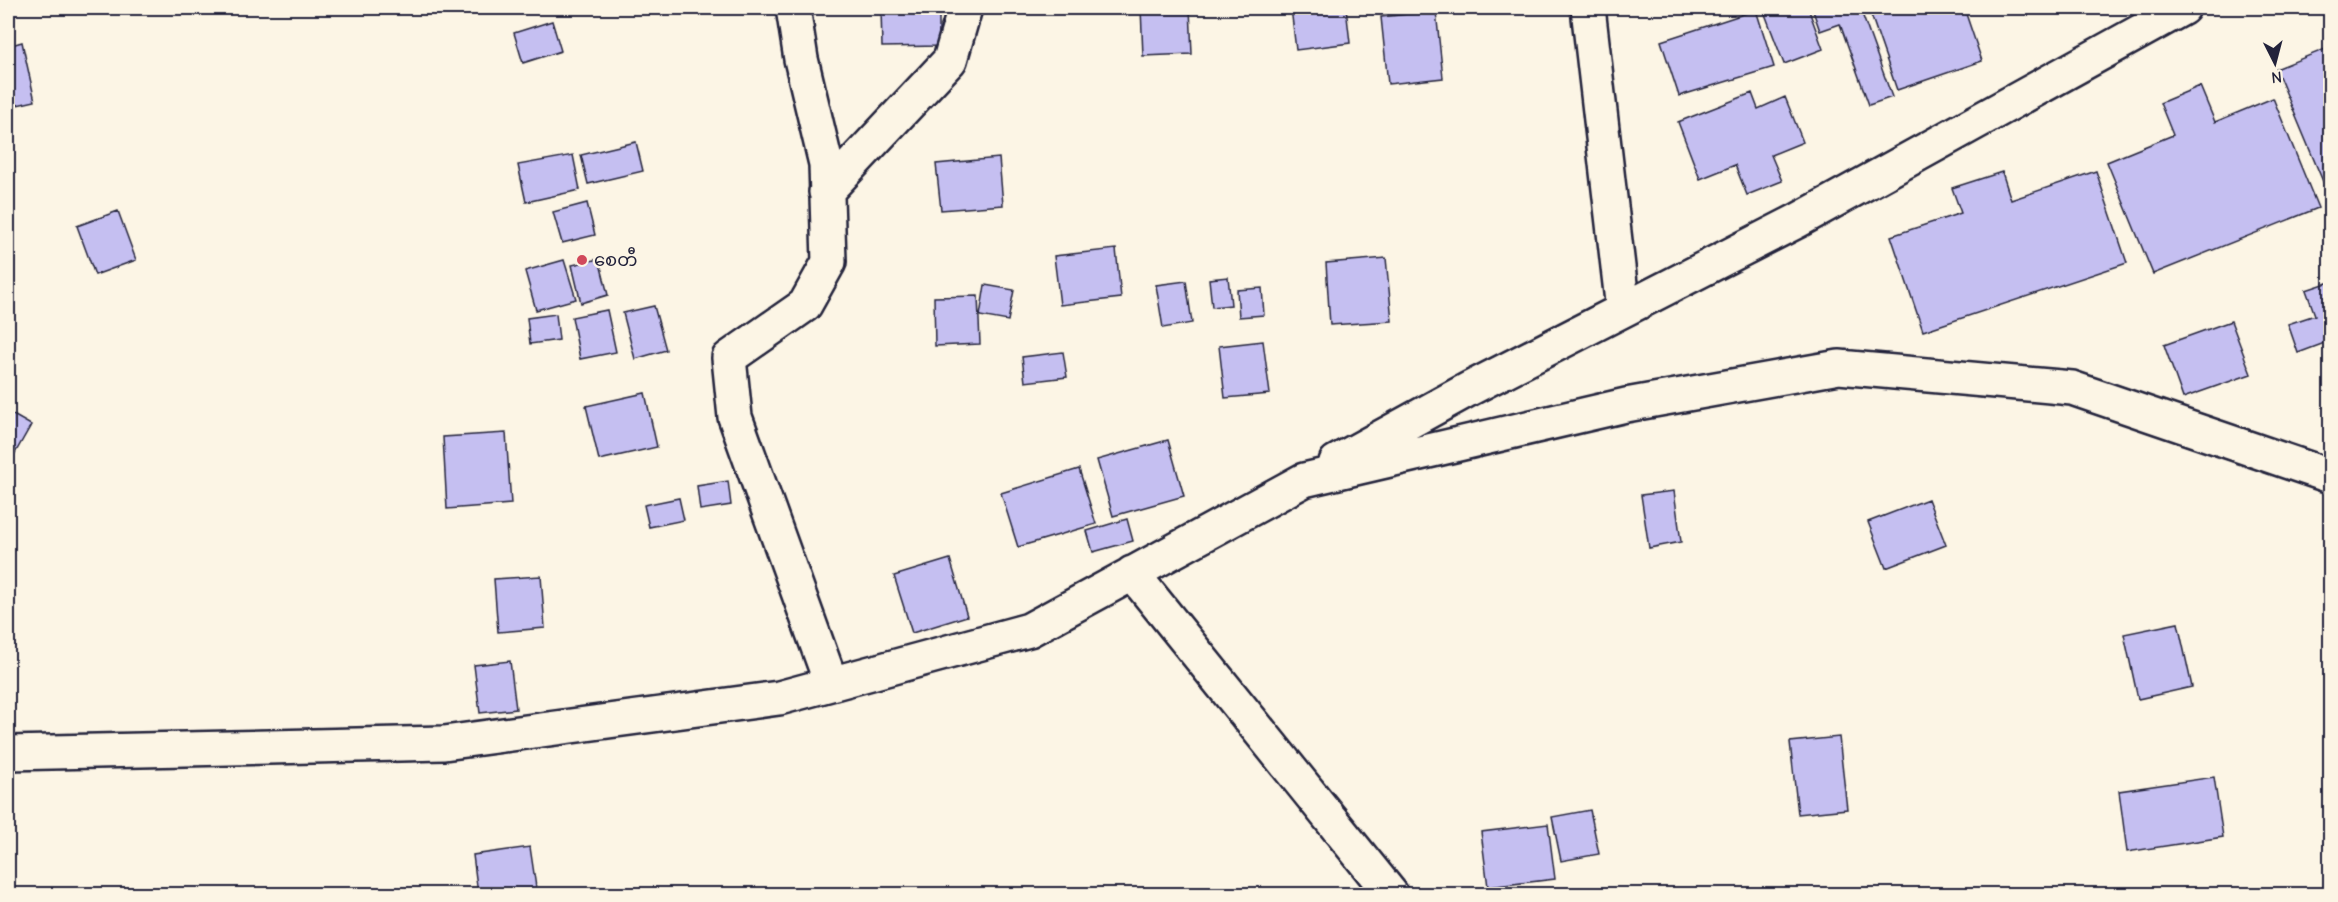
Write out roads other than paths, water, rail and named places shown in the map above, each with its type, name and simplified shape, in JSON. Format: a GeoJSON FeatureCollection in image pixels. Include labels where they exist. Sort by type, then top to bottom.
{"type":"FeatureCollection","features":[{"type":"Feature","properties":{"kind":"street"},"geometry":{"type":"LineString","coordinates":[[793,8],[801,59],[826,164],[829,262],[805,305],[729,358],[735,417],[831,683]]}},
{"type":"Feature","properties":{"kind":"street"},"geometry":{"type":"LineString","coordinates":[[826,192],[950,60],[965,8]]}},
{"type":"Feature","properties":{"kind":"street"},"geometry":{"type":"LineString","coordinates":[[8,753],[444,742],[778,698],[1029,630],[1469,389],[1797,221],[2183,8]]}},
{"type":"Feature","properties":{"kind":"street"},"geometry":{"type":"LineString","coordinates":[[1594,10],[1623,310]]}},
{"type":"Feature","properties":{"kind":"street"},"geometry":{"type":"LineString","coordinates":[[1304,480],[1626,405],[1839,367],[2072,388],[2331,476]]}},
{"type":"Feature","properties":{"kind":"street"},"geometry":{"type":"LineString","coordinates":[[1132,573],[1391,894]]}},
{"type":"Feature","properties":{"kind":"place","name":"စေတီ"},"geometry":{"type":"Point","coordinates":[582,260]}}]}
